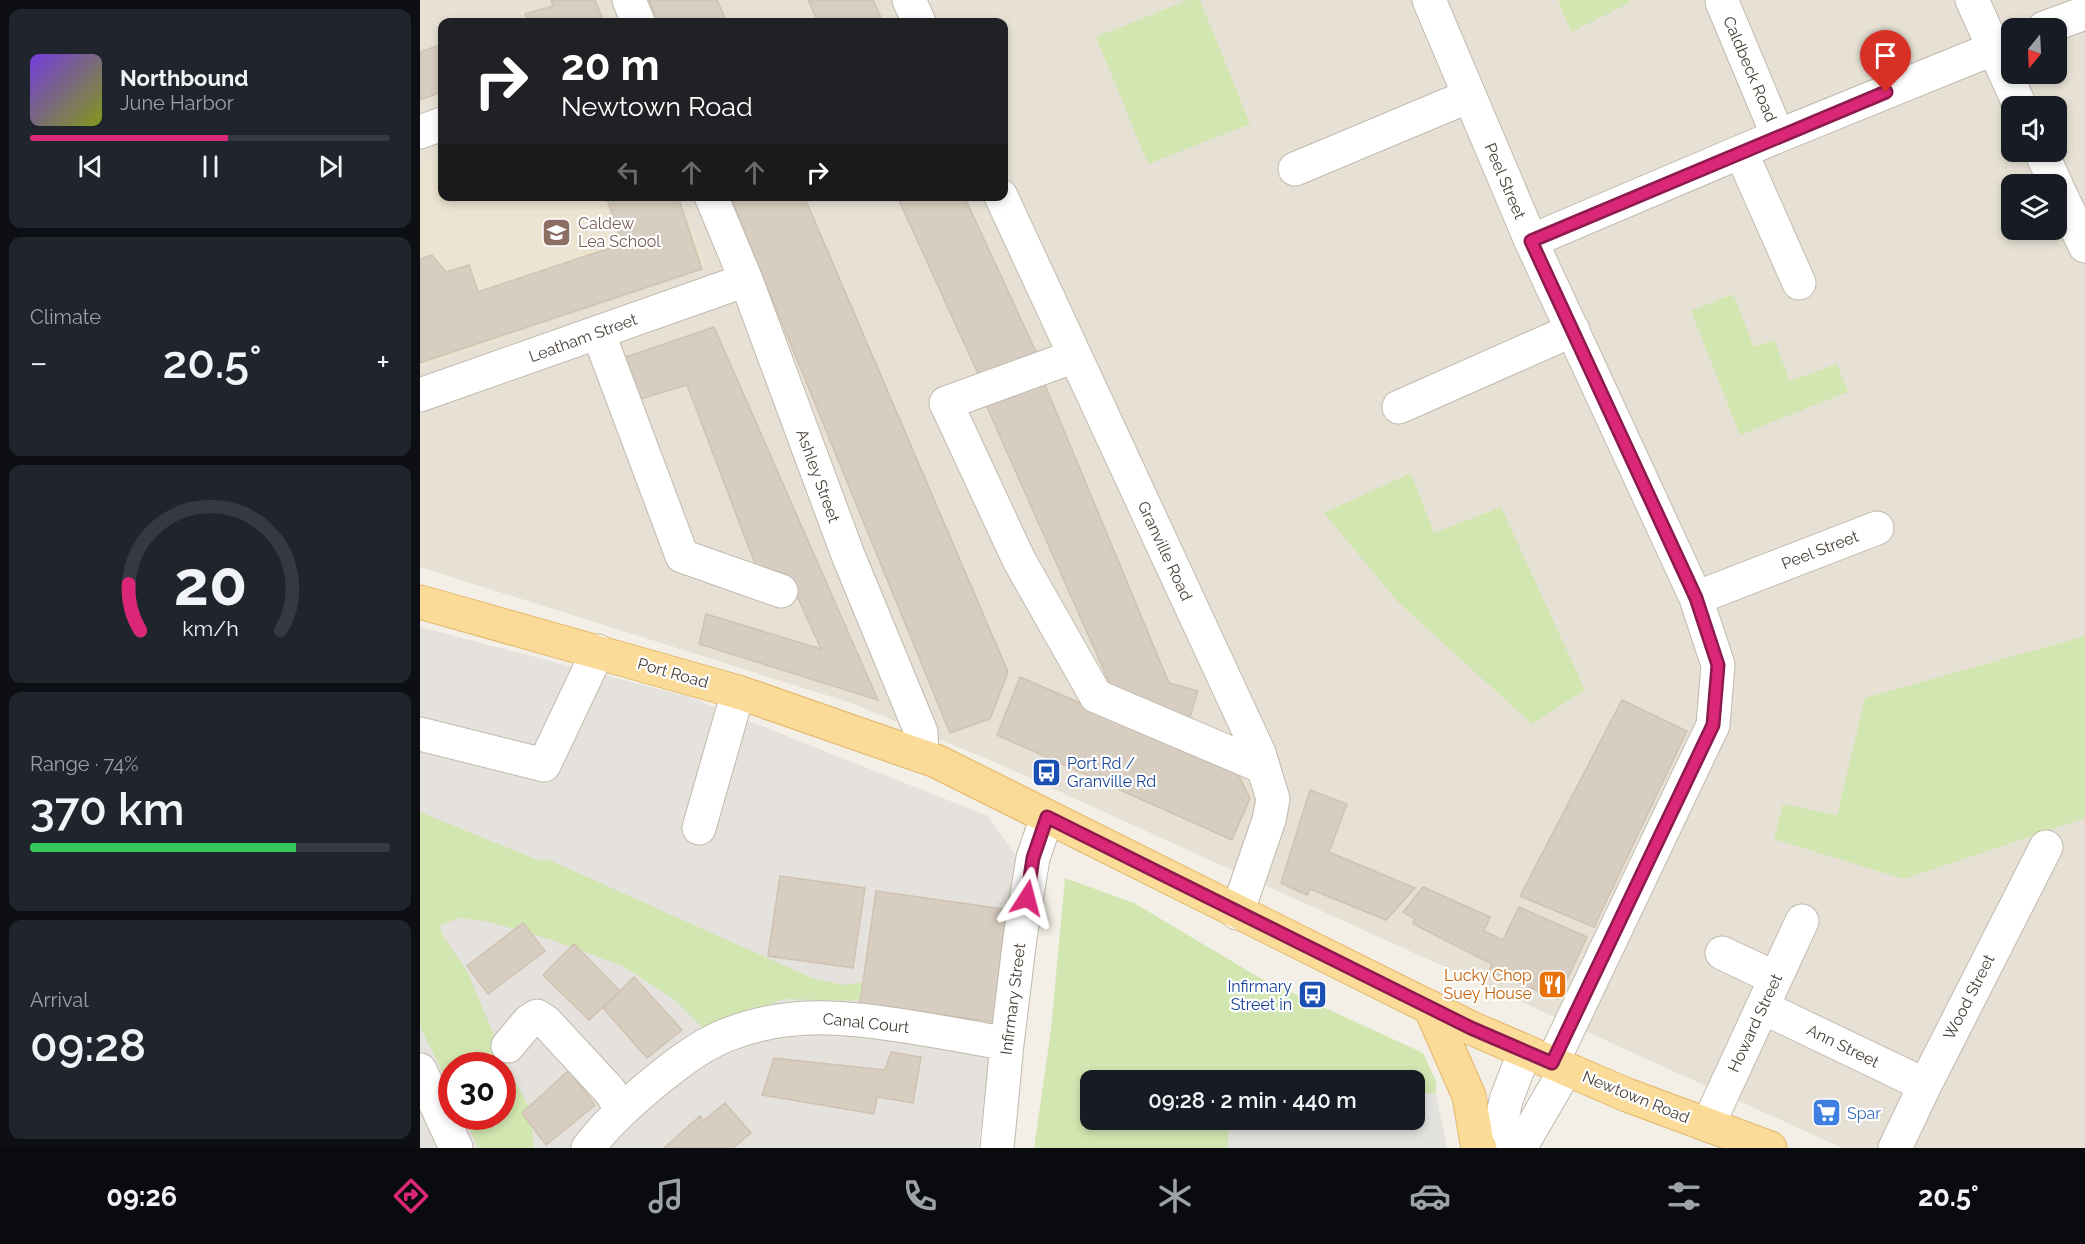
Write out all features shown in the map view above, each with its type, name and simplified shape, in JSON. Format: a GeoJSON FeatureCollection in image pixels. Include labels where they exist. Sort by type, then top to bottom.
{"type":"FeatureCollection","features":[{"type":"Feature","properties":{"kind":"main road","name":"Port Road"},"geometry":{"type":"LineString","coordinates":[[420,602],[738,692],[922,756]]}},
{"type":"Feature","properties":{"kind":"main road","name":"Newtown Road"},"geometry":{"type":"LineString","coordinates":[[922,756],[1471,1028],[1627,1095],[1770,1148]]}},
{"type":"Feature","properties":{"kind":"main road"},"geometry":{"type":"LineString","coordinates":[[1430,1007],[1469,1096],[1477,1143],[1480,1148]]}},
{"type":"Feature","properties":{"kind":"street"},"geometry":{"type":"LineString","coordinates":[[629,0],[636,18]]}},
{"type":"Feature","properties":{"kind":"street"},"geometry":{"type":"LineString","coordinates":[[909,0],[917,18]]}},
{"type":"Feature","properties":{"kind":"street","name":"Peel Street"},"geometry":{"type":"LineString","coordinates":[[1429,0],[1531,241],[1696,598],[1718,665],[1713,725],[1548,1061]]}},
{"type":"Feature","properties":{"kind":"street"},"geometry":{"type":"LineString","coordinates":[[1972,0],[2001,43]]}},
{"type":"Feature","properties":{"kind":"street","name":"Caldbeck Road"},"geometry":{"type":"LineString","coordinates":[[1722,2],[1778,136]]}},
{"type":"Feature","properties":{"kind":"street"},"geometry":{"type":"LineString","coordinates":[[2067,20],[2085,13]]}},
{"type":"Feature","properties":{"kind":"street","name":"Caldbeck Road"},"geometry":{"type":"LineString","coordinates":[[1531,241],[2001,44]]}},
{"type":"Feature","properties":{"kind":"street"},"geometry":{"type":"LineString","coordinates":[[1295,169],[1469,96]]}},
{"type":"Feature","properties":{"kind":"street"},"geometry":{"type":"LineString","coordinates":[[420,132],[438,125]]}},
{"type":"Feature","properties":{"kind":"street"},"geometry":{"type":"LineString","coordinates":[[1741,152],[1799,283]]}},
{"type":"Feature","properties":{"kind":"street","name":"Ashley Street"},"geometry":{"type":"LineString","coordinates":[[713,201],[746,280],[848,555],[921,732],[922,756]]}},
{"type":"Feature","properties":{"kind":"street","name":"Granville Road"},"geometry":{"type":"LineString","coordinates":[[1002,201],[1254,742],[1263,767],[1273,799],[1269,820],[1237,913]]}},
{"type":"Feature","properties":{"kind":"street"},"geometry":{"type":"LineString","coordinates":[[2067,208],[2085,246]]}},
{"type":"Feature","properties":{"kind":"street","name":"Leatham Street"},"geometry":{"type":"LineString","coordinates":[[420,395],[746,280]]}},
{"type":"Feature","properties":{"kind":"street"},"geometry":{"type":"LineString","coordinates":[[1400,407],[1573,330]]}},
{"type":"Feature","properties":{"kind":"street"},"geometry":{"type":"LineString","coordinates":[[598,332],[682,556],[782,591]]}},
{"type":"Feature","properties":{"kind":"street"},"geometry":{"type":"LineString","coordinates":[[1075,356],[946,403],[1019,560],[1096,696],[1263,767]]}},
{"type":"Feature","properties":{"kind":"street","name":"Peel Street"},"geometry":{"type":"LineString","coordinates":[[1696,598],[1877,528]]}},
{"type":"Feature","properties":{"kind":"street"},"geometry":{"type":"LineString","coordinates":[[420,734],[544,765],[598,651]]}},
{"type":"Feature","properties":{"kind":"street"},"geometry":{"type":"LineString","coordinates":[[699,828],[738,692]]}},
{"type":"Feature","properties":{"kind":"street","name":"Infirmary Street"},"geometry":{"type":"LineString","coordinates":[[997,1148],[1007,1044],[1033,858],[1047,817]]}},
{"type":"Feature","properties":{"kind":"street","name":"Wood Street"},"geometry":{"type":"LineString","coordinates":[[1895,1148],[2046,847]]}},
{"type":"Feature","properties":{"kind":"street","name":"Howard Street"},"geometry":{"type":"LineString","coordinates":[[1708,1125],[1802,921]]}},
{"type":"Feature","properties":{"kind":"street","name":"Ann Street"},"geometry":{"type":"LineString","coordinates":[[1722,953],[1768,992],[1925,1085]]}},
{"type":"Feature","properties":{"kind":"street"},"geometry":{"type":"LineString","coordinates":[[508,1046],[529,1021],[537,1016],[546,1022],[609,1090],[622,1109]]}},
{"type":"Feature","properties":{"kind":"street","name":"Canal Court"},"geometry":{"type":"LineString","coordinates":[[588,1148],[622,1109],[689,1056],[724,1036],[761,1025],[807,1017],[856,1018],[1007,1044]]}},
{"type":"Feature","properties":{"kind":"street"},"geometry":{"type":"LineString","coordinates":[[1496,1148],[1506,1100],[1548,1061]]}},
{"type":"Feature","properties":{"kind":"street"},"geometry":{"type":"LineString","coordinates":[[1520,1148],[1548,1061]]}},
{"type":"Feature","properties":{"kind":"street"},"geometry":{"type":"LineString","coordinates":[[420,1070],[456,1148]]}},
{"type":"Feature","properties":{"kind":"shaded area"},"geometry":{"type":"Polygon","coordinates":[[[420,0],[2085,0],[2085,1148],[1842,1148],[990,760],[851,703],[420,567],[420,0]]]}},
{"type":"Feature","properties":{"kind":"shaded area","name":"Caldew Lea School"},"geometry":{"type":"Polygon","coordinates":[[[438,157],[438,201],[681,201],[707,267],[420,367],[420,163],[438,157]]]}},
{"type":"Feature","properties":{"kind":"shaded area"},"geometry":{"type":"Polygon","coordinates":[[[420,627],[689,697],[988,816],[1019,860],[978,1148],[420,1148],[420,627]]]}},
{"type":"Feature","properties":{"kind":"shaded area"},"geometry":{"type":"Polygon","coordinates":[[[1425,1093],[1436,1094],[1447,1148],[1228,1148],[1229,1130],[1425,1130],[1425,1093]]]}},
{"type":"Feature","properties":{"kind":"green space"},"geometry":{"type":"Polygon","coordinates":[[[1188,0],[1200,0],[1250,124],[1148,164],[1096,37],[1188,0]]]}},
{"type":"Feature","properties":{"kind":"green space"},"geometry":{"type":"Polygon","coordinates":[[[1558,0],[1630,0],[1627,4],[1571,32],[1558,0]]]}},
{"type":"Feature","properties":{"kind":"green space"},"geometry":{"type":"Polygon","coordinates":[[[1733,294],[1754,347],[1774,340],[1790,381],[1837,364],[1848,392],[1740,435],[1691,311],[1733,294]]]}},
{"type":"Feature","properties":{"kind":"green space"},"geometry":{"type":"Polygon","coordinates":[[[1411,473],[1434,533],[1501,507],[1585,690],[1532,724],[1398,602],[1324,513],[1411,473]]]}},
{"type":"Feature","properties":{"kind":"green space"},"geometry":{"type":"Polygon","coordinates":[[[2085,636],[2085,818],[1904,879],[1774,839],[1783,804],[1837,815],[1865,698],[2085,636]]]}},
{"type":"Feature","properties":{"kind":"green space"},"geometry":{"type":"Polygon","coordinates":[[[420,812],[540,861],[547,859],[812,978],[843,985],[863,982],[872,1001],[784,999],[757,1009],[712,1037],[675,1000],[623,966],[549,939],[486,921],[459,918],[440,925],[443,936],[467,971],[501,1052],[438,1052],[438,1062],[420,1027],[420,812]]]}},
{"type":"Feature","properties":{"kind":"green space"},"geometry":{"type":"Polygon","coordinates":[[[1065,878],[1134,903],[1260,978],[1423,1053],[1436,1081],[1436,1094],[1425,1093],[1425,1070],[1080,1070],[1080,1130],[1229,1130],[1228,1148],[1034,1148],[1051,1030],[1065,878]]]}},
{"type":"Feature","properties":{"kind":"green space"},"geometry":{"type":"Polygon","coordinates":[[[516,1082],[530,1110],[534,1148],[478,1148],[470,1130],[516,1130],[516,1082]]]}},
{"type":"Feature","properties":{"kind":"building"},"geometry":{"type":"Polygon","coordinates":[[[551,0],[595,0],[602,18],[526,18],[525,14],[553,6],[551,0]]]}},
{"type":"Feature","properties":{"kind":"building"},"geometry":{"type":"Polygon","coordinates":[[[649,0],[717,0],[725,18],[656,18],[649,0]]]}},
{"type":"Feature","properties":{"kind":"building"},"geometry":{"type":"Polygon","coordinates":[[[808,0],[873,0],[881,18],[816,18],[808,0]]]}},
{"type":"Feature","properties":{"kind":"building"},"geometry":{"type":"Polygon","coordinates":[[[438,45],[438,93],[420,100],[420,52],[438,45]]]}},
{"type":"Feature","properties":{"kind":"building"},"geometry":{"type":"Polygon","coordinates":[[[608,201],[680,201],[702,269],[420,363],[420,259],[432,255],[446,272],[469,265],[478,292],[622,244],[608,201]]]}},
{"type":"Feature","properties":{"kind":"building"},"geometry":{"type":"Polygon","coordinates":[[[732,201],[806,201],[1008,672],[990,719],[950,733],[732,201]]]}},
{"type":"Feature","properties":{"kind":"building"},"geometry":{"type":"Polygon","coordinates":[[[899,201],[966,201],[1038,356],[980,378],[899,201]]]}},
{"type":"Feature","properties":{"kind":"building"},"geometry":{"type":"Polygon","coordinates":[[[714,327],[878,700],[699,644],[706,614],[821,649],[787,574],[757,569],[687,385],[640,399],[623,358],[714,327]]]}},
{"type":"Feature","properties":{"kind":"building"},"geometry":{"type":"Polygon","coordinates":[[[1043,380],[1169,683],[1198,691],[1188,723],[1114,693],[983,398],[1043,380]]]}},
{"type":"Feature","properties":{"kind":"building"},"geometry":{"type":"Polygon","coordinates":[[[1020,677],[1236,770],[1250,798],[1232,840],[997,735],[1020,677]]]}},
{"type":"Feature","properties":{"kind":"building"},"geometry":{"type":"Polygon","coordinates":[[[1622,700],[1687,731],[1594,927],[1520,896],[1622,700]]]}},
{"type":"Feature","properties":{"kind":"building"},"geometry":{"type":"Polygon","coordinates":[[[1310,790],[1347,804],[1329,852],[1415,888],[1386,920],[1310,889],[1307,895],[1281,883],[1310,790]]]}},
{"type":"Feature","properties":{"kind":"building"},"geometry":{"type":"Polygon","coordinates":[[[780,876],[865,888],[853,968],[768,956],[780,876]]]}},
{"type":"Feature","properties":{"kind":"building"},"geometry":{"type":"Polygon","coordinates":[[[1423,887],[1490,917],[1484,931],[1503,940],[1519,907],[1587,937],[1558,999],[1489,971],[1492,964],[1413,924],[1415,919],[1403,912],[1423,887]]]}},
{"type":"Feature","properties":{"kind":"building"},"geometry":{"type":"Polygon","coordinates":[[[876,891],[1010,910],[994,1022],[860,1003],[876,891]]]}},
{"type":"Feature","properties":{"kind":"building"},"geometry":{"type":"Polygon","coordinates":[[[523,923],[545,951],[488,994],[467,966],[523,923]]]}},
{"type":"Feature","properties":{"kind":"building"},"geometry":{"type":"Polygon","coordinates":[[[574,944],[620,991],[589,1020],[543,975],[574,944]]]}},
{"type":"Feature","properties":{"kind":"building"},"geometry":{"type":"Polygon","coordinates":[[[634,977],[682,1030],[647,1058],[603,1008],[634,977]]]}},
{"type":"Feature","properties":{"kind":"building"},"geometry":{"type":"Polygon","coordinates":[[[891,1052],[921,1057],[913,1103],[877,1097],[874,1114],[762,1095],[774,1058],[885,1070],[891,1052]]]}},
{"type":"Feature","properties":{"kind":"building"},"geometry":{"type":"Polygon","coordinates":[[[569,1070],[595,1105],[546,1145],[522,1113],[569,1070]]]}},
{"type":"Feature","properties":{"kind":"building"},"geometry":{"type":"Polygon","coordinates":[[[725,1103],[751,1133],[733,1148],[664,1148],[700,1116],[703,1121],[725,1103]]]}},
{"type":"Feature","properties":{"kind":"place","name":"Caldew Lea School"},"geometry":{"type":"Point","coordinates":[557,232]}},
{"type":"Feature","properties":{"kind":"place","name":"Port Rd / Granville Rd"},"geometry":{"type":"Point","coordinates":[1046,772]}},
{"type":"Feature","properties":{"kind":"place","name":"Lucky Chop Suey House"},"geometry":{"type":"Point","coordinates":[1553,984]}},
{"type":"Feature","properties":{"kind":"place","name":"Infirmary Street in"},"geometry":{"type":"Point","coordinates":[1313,995]}},
{"type":"Feature","properties":{"kind":"place","name":"Spar"},"geometry":{"type":"Point","coordinates":[1826,1113]}},
{"type":"Feature","properties":{"kind":"route"},"geometry":{"type":"LineString","coordinates":[[1027,898],[1033,858],[1047,817],[1471,1028],[1552,1063],[1713,725],[1718,665],[1696,598],[1531,241],[1886,92]]}}]}
